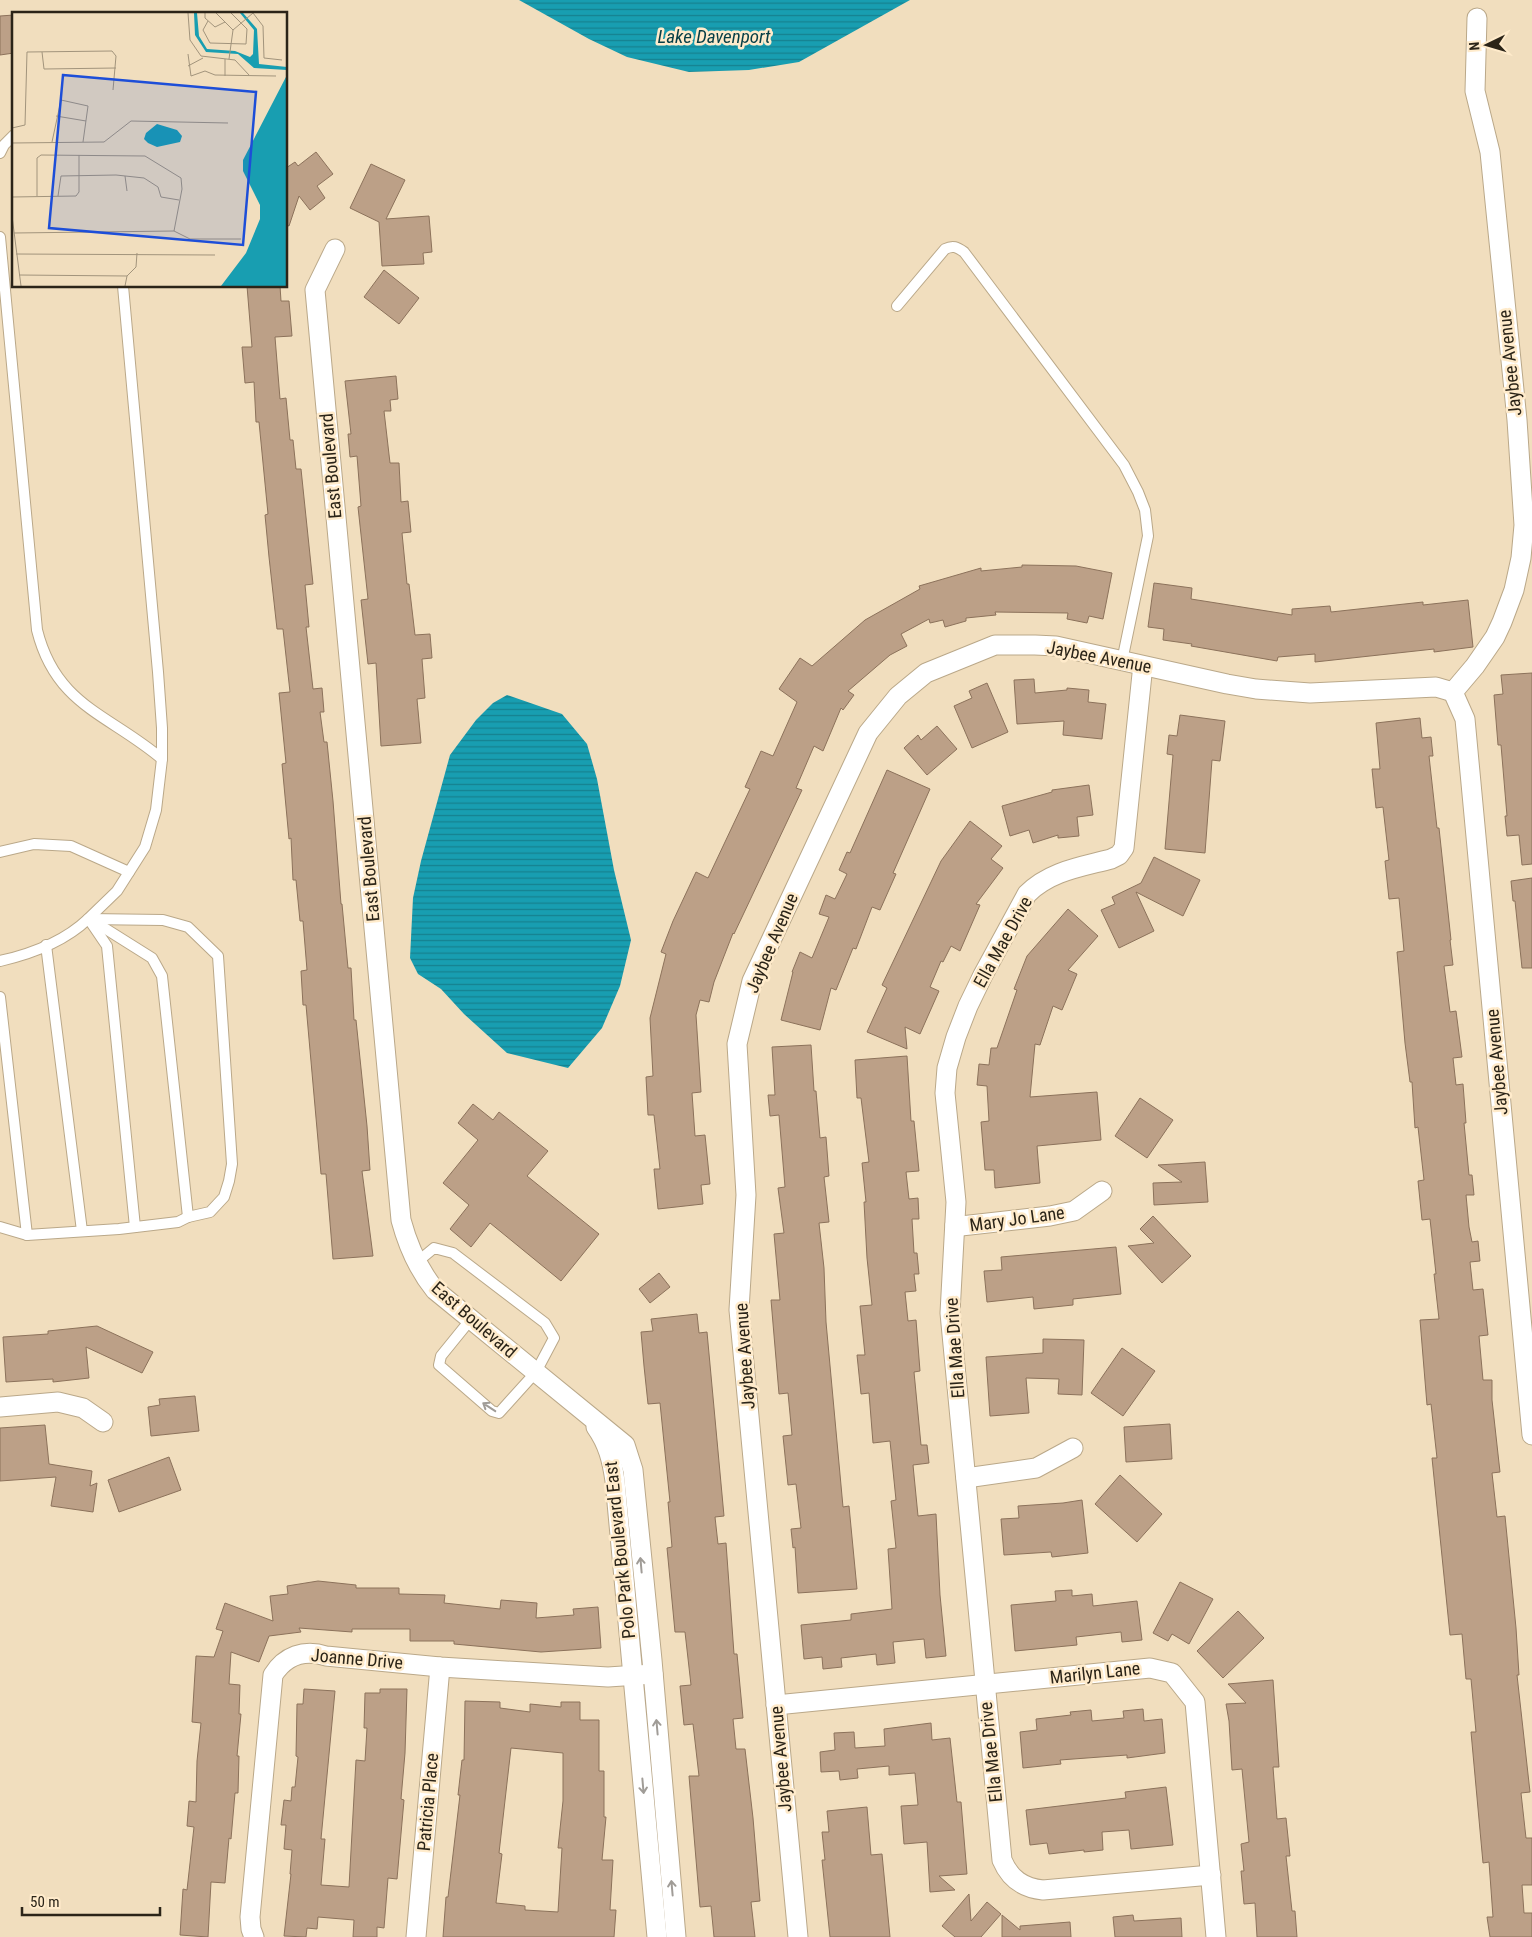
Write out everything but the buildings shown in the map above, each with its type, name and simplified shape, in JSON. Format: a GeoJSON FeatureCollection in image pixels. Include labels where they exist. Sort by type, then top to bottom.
{"type":"FeatureCollection","features":[{"type":"Feature","properties":{"kind":"street","name":"Jaybee Avenue"},"geometry":{"type":"LineString","coordinates":[[1453,692],[1475,666],[1495,637],[1502,622],[1514,590],[1521,558],[1524,524],[1517,420],[1490,152],[1475,91],[1477,18]]}},
{"type":"Feature","properties":{"kind":"street","name":"East Boulevard"},"geometry":{"type":"LineString","coordinates":[[335,249],[315,290],[401,1220],[406,1240],[416,1263],[435,1290],[587,1414]]}},
{"type":"Feature","properties":{"kind":"street","name":"Jaybee Avenue"},"geometry":{"type":"LineString","coordinates":[[798,1937],[739,1310],[746,1195],[737,1044],[752,981],[868,733],[898,696],[926,673],[995,645],[1056,646],[1227,684],[1265,689],[1310,693],[1436,687],[1453,692],[1465,719],[1532,1435]]}},
{"type":"Feature","properties":{"kind":"street","name":"Ella Mae Drive"},"geometry":{"type":"LineString","coordinates":[[1146,667],[1142,674],[1124,848],[1119,855],[1111,859],[1051,876],[1036,885],[1027,894],[983,975],[956,1037],[948,1068],[945,1093],[954,1168],[955,1225],[950,1313],[1002,1860],[1010,1875],[1016,1881],[1026,1887],[1043,1890],[1211,1875]]}},
{"type":"Feature","properties":{"kind":"street","name":"Mary Jo Lane"},"geometry":{"type":"LineString","coordinates":[[955,1225],[961,1226],[1050,1216],[1074,1210],[1102,1191]]}},
{"type":"Feature","properties":{"kind":"street"},"geometry":{"type":"LineString","coordinates":[[0,1407],[58,1402],[83,1408],[103,1422]]}},
{"type":"Feature","properties":{"kind":"street","name":"Polo Park Boulevard East"},"geometry":{"type":"LineString","coordinates":[[587,1414],[625,1445],[633,1470],[676,1937]]}},
{"type":"Feature","properties":{"kind":"street","name":"Polo Park Boulevard East"},"geometry":{"type":"LineString","coordinates":[[587,1414],[605,1439],[611,1455],[615,1480],[657,1937]]}},
{"type":"Feature","properties":{"kind":"street"},"geometry":{"type":"LineString","coordinates":[[966,1478],[1036,1468],[1072,1448]]}},
{"type":"Feature","properties":{"kind":"street","name":"Joanne Drive"},"geometry":{"type":"LineString","coordinates":[[254,1937],[250,1917],[273,1676],[277,1668],[290,1658],[310,1653],[440,1667],[608,1677],[653,1674]]}},
{"type":"Feature","properties":{"kind":"street","name":"Patricia Place"},"geometry":{"type":"LineString","coordinates":[[416,1937],[440,1667]]}},
{"type":"Feature","properties":{"kind":"street","name":"Marilyn Lane"},"geometry":{"type":"LineString","coordinates":[[776,1705],[1150,1668],[1172,1673],[1195,1702],[1216,1937]]}},
{"type":"Feature","properties":{"kind":"lane"},"geometry":{"type":"LineString","coordinates":[[0,154],[4,145],[12,137]]}},
{"type":"Feature","properties":{"kind":"lane"},"geometry":{"type":"LineString","coordinates":[[0,237],[36,620],[41,646],[50,667],[63,686],[86,707],[141,741],[162,759]]}},
{"type":"Feature","properties":{"kind":"lane"},"geometry":{"type":"LineString","coordinates":[[897,306],[945,249],[951,246],[958,247],[964,252],[1124,465],[1145,510],[1148,536],[1122,661]]}},
{"type":"Feature","properties":{"kind":"lane"},"geometry":{"type":"LineString","coordinates":[[0,961],[25,955],[76,930],[118,891],[145,847],[156,810],[162,759],[162,728],[122,288]]}},
{"type":"Feature","properties":{"kind":"lane"},"geometry":{"type":"LineString","coordinates":[[0,852],[34,844],[71,846],[130,872]]}},
{"type":"Feature","properties":{"kind":"lane"},"geometry":{"type":"LineString","coordinates":[[0,1228],[27,1236],[178,1222],[188,1217],[210,1212],[224,1197],[229,1181],[232,1164],[218,956],[188,927],[163,920],[88,918]]}},
{"type":"Feature","properties":{"kind":"lane"},"geometry":{"type":"LineString","coordinates":[[88,918],[152,958],[162,976],[188,1217]]}},
{"type":"Feature","properties":{"kind":"lane"},"geometry":{"type":"LineString","coordinates":[[88,918],[107,946],[135,1227]]}},
{"type":"Feature","properties":{"kind":"lane"},"geometry":{"type":"LineString","coordinates":[[46,945],[82,1231]]}},
{"type":"Feature","properties":{"kind":"lane"},"geometry":{"type":"LineString","coordinates":[[0,997],[27,1236]]}},
{"type":"Feature","properties":{"kind":"lane"},"geometry":{"type":"LineString","coordinates":[[416,1263],[434,1248],[453,1253],[545,1323],[554,1338],[536,1372],[499,1413],[492,1411],[439,1365],[441,1356],[471,1319]]}},
{"type":"Feature","properties":{"kind":"water","name":"Lake Davenport"},"geometry":{"type":"Polygon","coordinates":[[[519,0],[910,0],[799,62],[749,70],[689,72],[627,57],[589,39],[519,0]]]}},
{"type":"Feature","properties":{"kind":"water"},"geometry":{"type":"Polygon","coordinates":[[[507,695],[562,714],[587,744],[597,779],[614,870],[631,940],[620,986],[602,1028],[568,1068],[507,1053],[464,1014],[441,989],[418,974],[410,958],[413,898],[421,861],[450,755],[476,720],[493,703],[507,695]]]}}]}
